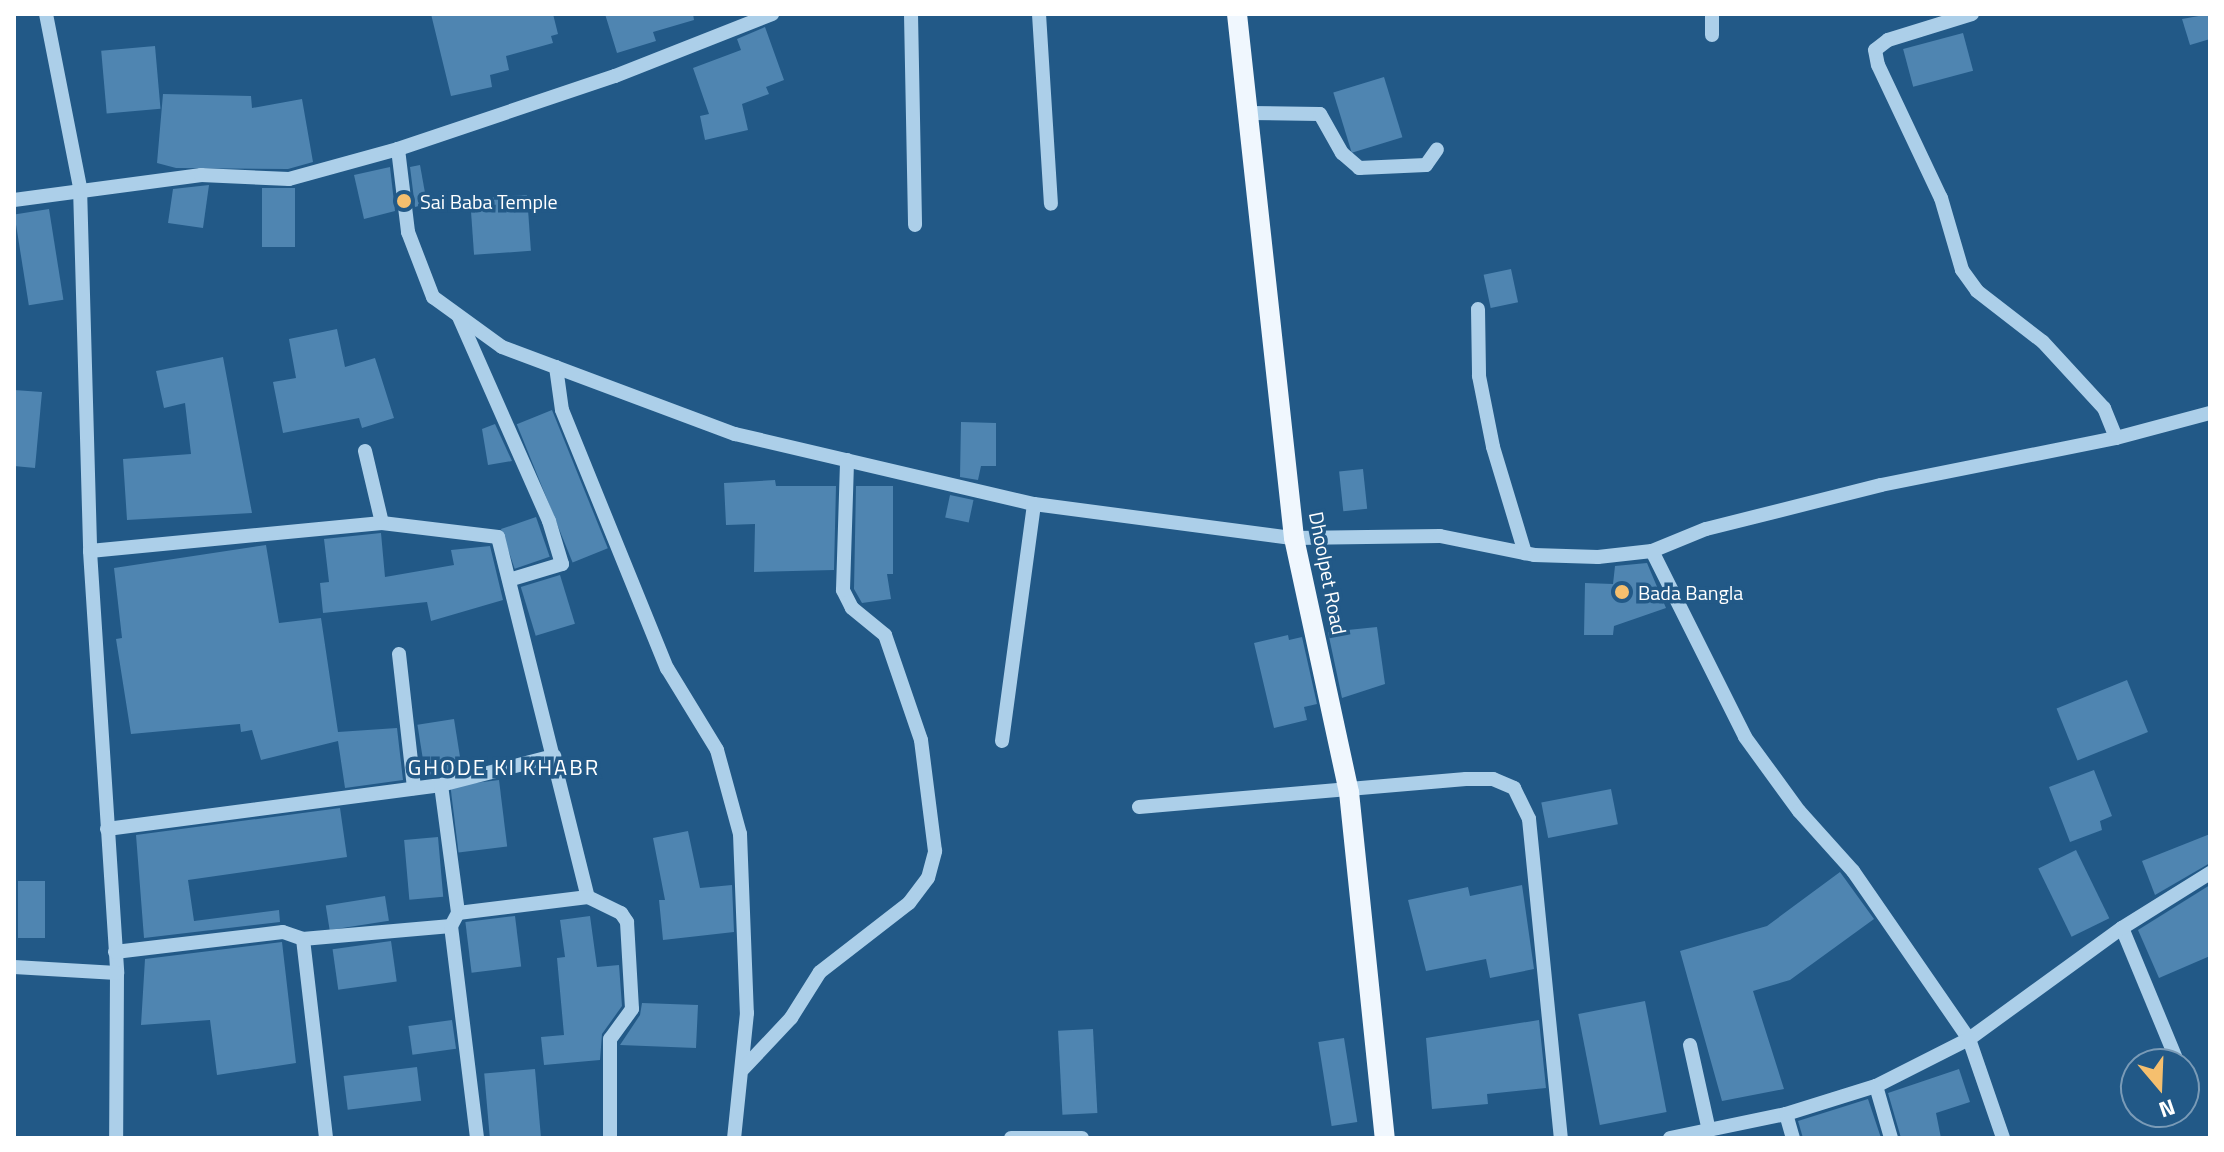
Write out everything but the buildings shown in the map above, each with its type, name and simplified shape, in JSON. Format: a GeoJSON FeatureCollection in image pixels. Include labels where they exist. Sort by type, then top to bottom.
{"type":"FeatureCollection","features":[{"type":"Feature","properties":{"kind":"main road","name":"Dhoolpet Road"},"geometry":{"type":"LineString","coordinates":[[1237,14],[1294,538],[1349,792],[1385,1138]]}},
{"type":"Feature","properties":{"kind":"street"},"geometry":{"type":"LineString","coordinates":[[46,14],[80,187],[90,551],[117,973],[116,1138]]}},
{"type":"Feature","properties":{"kind":"street"},"geometry":{"type":"LineString","coordinates":[[14,200],[80,187],[201,175],[289,179],[398,149],[615,76],[772,14]]}},
{"type":"Feature","properties":{"kind":"street"},"geometry":{"type":"LineString","coordinates":[[911,14],[915,225]]}},
{"type":"Feature","properties":{"kind":"street"},"geometry":{"type":"LineString","coordinates":[[1039,14],[1051,204]]}},
{"type":"Feature","properties":{"kind":"street"},"geometry":{"type":"LineString","coordinates":[[1712,14],[1712,35]]}},
{"type":"Feature","properties":{"kind":"street"},"geometry":{"type":"LineString","coordinates":[[1972,14],[1888,40],[1875,50],[1878,65],[1941,198],[1962,270],[1977,291],[2043,342],[2104,408],[2116,438]]}},
{"type":"Feature","properties":{"kind":"street"},"geometry":{"type":"LineString","coordinates":[[1248,113],[1320,114],[1342,153],[1359,168],[1426,165],[1437,149]]}},
{"type":"Feature","properties":{"kind":"street"},"geometry":{"type":"LineString","coordinates":[[398,149],[408,232],[433,297],[502,347],[735,434],[1034,504],[1294,538],[1440,536],[1525,553],[1598,557],[1652,551],[1706,529],[1881,485],[2116,438],[2210,413]]}},
{"type":"Feature","properties":{"kind":"street"},"geometry":{"type":"LineString","coordinates":[[1478,309],[1479,376],[1493,447],[1525,553]]}},
{"type":"Feature","properties":{"kind":"street"},"geometry":{"type":"LineString","coordinates":[[459,317],[549,521],[562,564],[509,580]]}},
{"type":"Feature","properties":{"kind":"street"},"geometry":{"type":"LineString","coordinates":[[556,367],[562,410],[667,668],[717,750],[740,834],[747,941],[743,1069],[734,1138]]}},
{"type":"Feature","properties":{"kind":"street"},"geometry":{"type":"LineString","coordinates":[[365,451],[382,523]]}},
{"type":"Feature","properties":{"kind":"street"},"geometry":{"type":"LineString","coordinates":[[743,1069],[791,1018],[820,972],[909,903],[928,878],[935,851],[921,740],[885,635],[852,608],[843,590],[847,460]]}},
{"type":"Feature","properties":{"kind":"street"},"geometry":{"type":"LineString","coordinates":[[1002,741],[1034,504]]}},
{"type":"Feature","properties":{"kind":"street"},"geometry":{"type":"LineString","coordinates":[[90,551],[382,523],[498,537],[588,897]]}},
{"type":"Feature","properties":{"kind":"street"},"geometry":{"type":"LineString","coordinates":[[1652,551],[1745,737],[1799,811],[1853,871],[1969,1039],[2003,1138]]}},
{"type":"Feature","properties":{"kind":"street"},"geometry":{"type":"LineString","coordinates":[[399,654],[414,788]]}},
{"type":"Feature","properties":{"kind":"street"},"geometry":{"type":"LineString","coordinates":[[107,829],[441,785],[554,756]]}},
{"type":"Feature","properties":{"kind":"street"},"geometry":{"type":"LineString","coordinates":[[1139,807],[1349,792],[1466,779],[1493,779],[1514,788],[1529,819],[1561,1138]]}},
{"type":"Feature","properties":{"kind":"street"},"geometry":{"type":"LineString","coordinates":[[441,785],[472,1138]]}},
{"type":"Feature","properties":{"kind":"street"},"geometry":{"type":"LineString","coordinates":[[1670,1138],[1786,1114],[1876,1086],[1969,1039],[2122,928],[2210,873]]}},
{"type":"Feature","properties":{"kind":"street"},"geometry":{"type":"LineString","coordinates":[[115,952],[283,932],[303,939],[454,920],[588,897],[621,913],[628,933],[632,1009],[610,1039],[610,1138]]}},
{"type":"Feature","properties":{"kind":"street"},"geometry":{"type":"LineString","coordinates":[[2122,928],[2172,1048]]}},
{"type":"Feature","properties":{"kind":"street"},"geometry":{"type":"LineString","coordinates":[[303,939],[326,1138]]}},
{"type":"Feature","properties":{"kind":"street"},"geometry":{"type":"LineString","coordinates":[[14,967],[117,973]]}},
{"type":"Feature","properties":{"kind":"street"},"geometry":{"type":"LineString","coordinates":[[1690,1045],[1709,1131]]}},
{"type":"Feature","properties":{"kind":"street"},"geometry":{"type":"LineString","coordinates":[[1876,1086],[1891,1138]]}},
{"type":"Feature","properties":{"kind":"street"},"geometry":{"type":"LineString","coordinates":[[1786,1114],[1793,1138]]}},
{"type":"Feature","properties":{"kind":"street"},"geometry":{"type":"LineString","coordinates":[[1011,1138],[1082,1138]]}},
{"type":"Feature","properties":{"kind":"place","name":"Sai Baba Temple"},"geometry":{"type":"Point","coordinates":[404,201]}},
{"type":"Feature","properties":{"kind":"place","name":"Bada Bangla"},"geometry":{"type":"Point","coordinates":[1622,592]}},
{"type":"Feature","properties":{"kind":"district","name":"GHODE KI KHABR"},"geometry":{"type":"Point","coordinates":[504,768]}}]}
